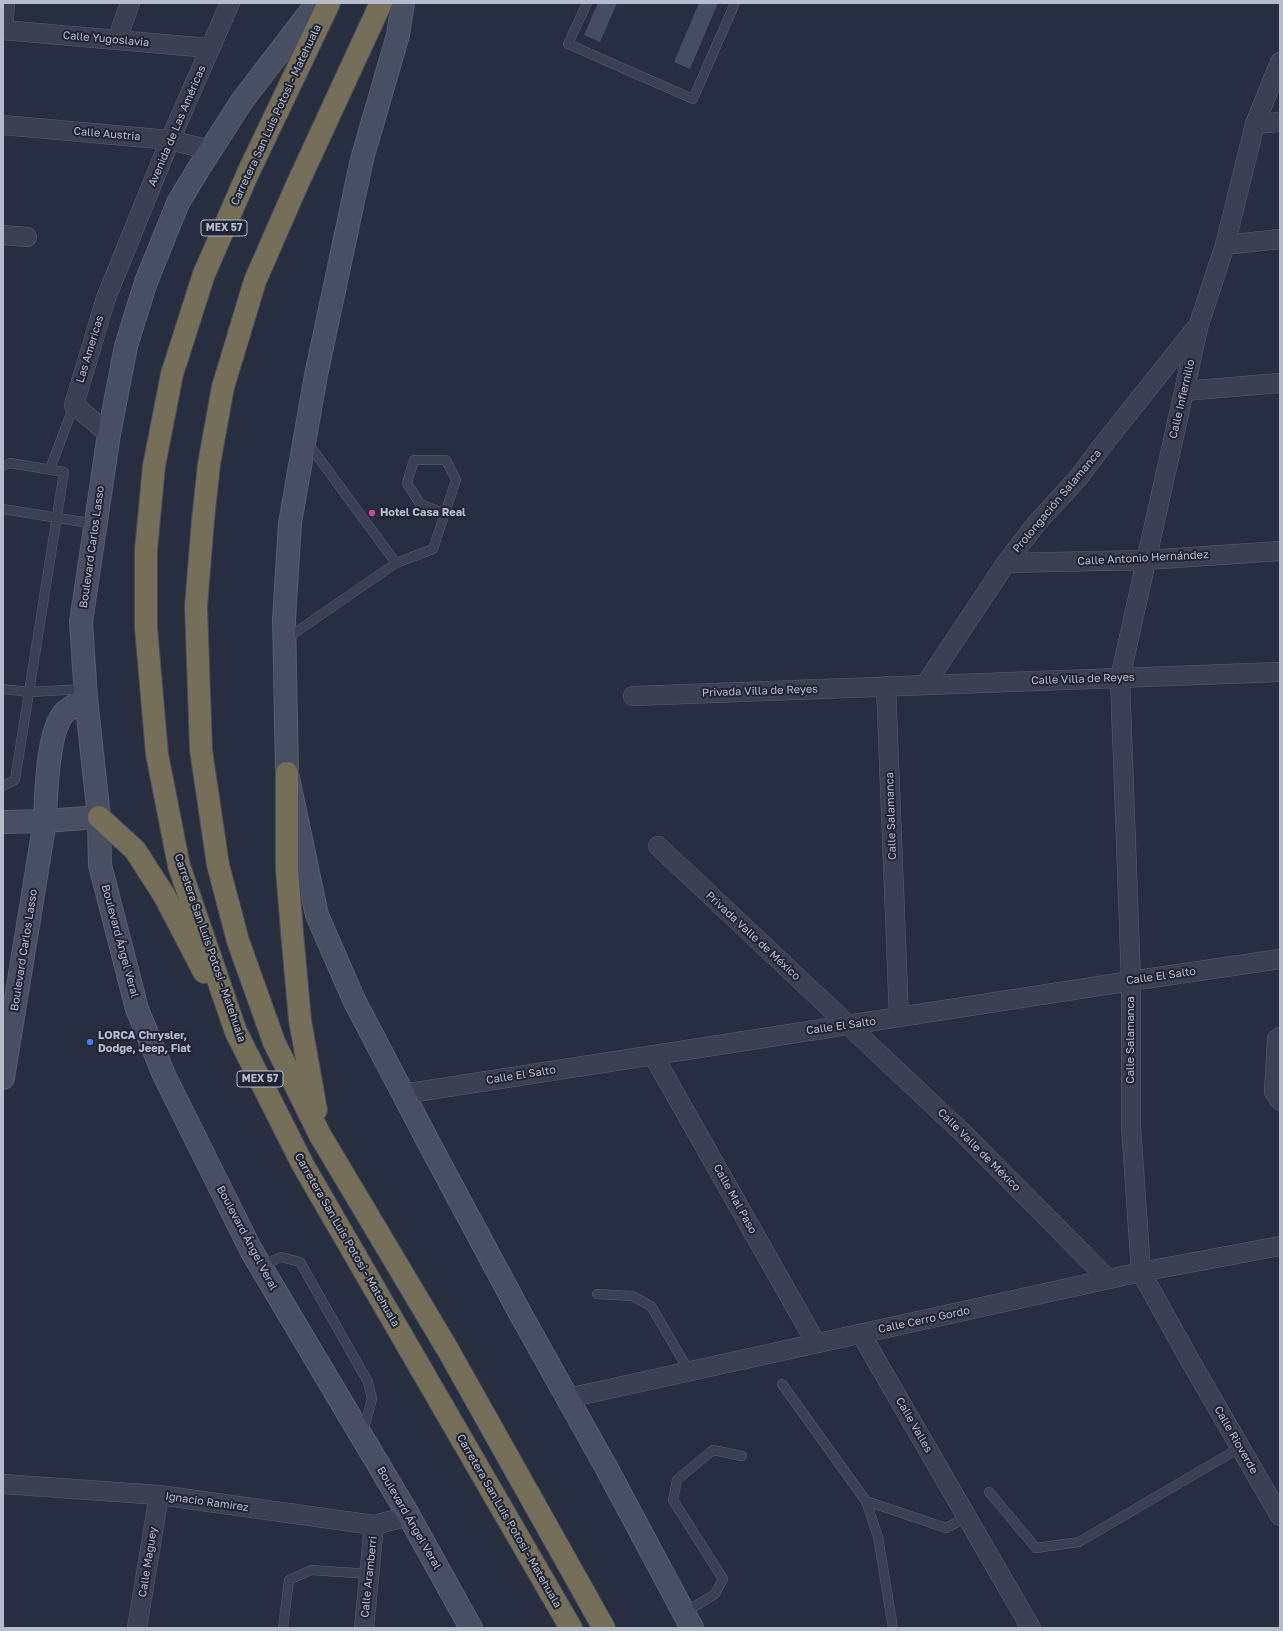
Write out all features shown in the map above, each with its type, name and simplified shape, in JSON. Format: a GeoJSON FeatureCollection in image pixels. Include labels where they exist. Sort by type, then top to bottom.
{"type":"FeatureCollection","features":[{"type":"Feature","properties":{"kind":"highway","name":"Carretera San Luis Potosi - Matehuala"},"geometry":{"type":"LineString","coordinates":[[328,3],[248,173],[204,274],[172,374],[154,466],[146,550],[146,628],[157,754],[179,866],[236,1032],[303,1164],[571,1628]]}},
{"type":"Feature","properties":{"kind":"highway","name":"MEX 57"},"geometry":{"type":"LineString","coordinates":[[381,3],[297,185],[255,281],[223,387],[209,464],[196,606],[201,750],[218,865],[238,941],[274,1042],[320,1135],[448,1350],[604,1628]]}},
{"type":"Feature","properties":{"kind":"highway"},"geometry":{"type":"LineString","coordinates":[[288,773],[287,870],[300,1020],[320,1135]]}},
{"type":"Feature","properties":{"kind":"highway"},"geometry":{"type":"LineString","coordinates":[[99,817],[135,850],[164,895],[236,1032]]}},
{"type":"Feature","properties":{"kind":"street"},"geometry":{"type":"LineString","coordinates":[[3,30],[5,3]]}},
{"type":"Feature","properties":{"kind":"street"},"geometry":{"type":"LineString","coordinates":[[117,40],[130,3]]}},
{"type":"Feature","properties":{"kind":"street","name":"Avenida de Las Américas"},"geometry":{"type":"LineString","coordinates":[[125,250],[209,48],[230,3]]}},
{"type":"Feature","properties":{"kind":"street","name":"Boulevard Carlos Lasso"},"geometry":{"type":"LineString","coordinates":[[99,817],[86,693],[81,622],[108,434],[126,346],[146,282],[178,204],[210,150],[242,101],[317,3]]}},
{"type":"Feature","properties":{"kind":"street"},"geometry":{"type":"LineString","coordinates":[[403,3],[398,35],[362,159],[316,375],[290,523],[284,619],[288,773],[317,915],[354,1000],[403,1094],[688,1621]]}},
{"type":"Feature","properties":{"kind":"street","name":"Calle Yugoslavia"},"geometry":{"type":"LineString","coordinates":[[3,30],[209,48]]}},
{"type":"Feature","properties":{"kind":"street","name":"Calle Infiernillo"},"geometry":{"type":"LineString","coordinates":[[1120,678],[1199,324],[1224,245],[1255,124],[1280,62]]}},
{"type":"Feature","properties":{"kind":"street"},"geometry":{"type":"LineString","coordinates":[[1255,124],[1280,122]]}},
{"type":"Feature","properties":{"kind":"street","name":"Calle Austria"},"geometry":{"type":"LineString","coordinates":[[3,124],[170,140],[210,150]]}},
{"type":"Feature","properties":{"kind":"street"},"geometry":{"type":"LineString","coordinates":[[3,235],[27,237]]}},
{"type":"Feature","properties":{"kind":"street"},"geometry":{"type":"LineString","coordinates":[[1224,245],[1280,239]]}},
{"type":"Feature","properties":{"kind":"street","name":"Las Americas"},"geometry":{"type":"LineString","coordinates":[[74,405],[106,298],[125,250]]}},
{"type":"Feature","properties":{"kind":"street","name":"Prolongación Salamanca"},"geometry":{"type":"LineString","coordinates":[[925,685],[1006,563],[1036,524],[1080,477],[1099,450],[1199,324]]}},
{"type":"Feature","properties":{"kind":"street"},"geometry":{"type":"LineString","coordinates":[[1184,391],[1280,383]]}},
{"type":"Feature","properties":{"kind":"street"},"geometry":{"type":"LineString","coordinates":[[74,405],[108,434]]}},
{"type":"Feature","properties":{"kind":"street","name":"Calle Antonio Hernández"},"geometry":{"type":"LineString","coordinates":[[1006,563],[1146,560],[1280,551]]}},
{"type":"Feature","properties":{"kind":"street","name":"Calle Villa de Reyes"},"geometry":{"type":"LineString","coordinates":[[886,686],[1280,672]]}},
{"type":"Feature","properties":{"kind":"street","name":"Calle Salamanca"},"geometry":{"type":"LineString","coordinates":[[1120,678],[1130,981],[1130,1126],[1141,1272],[1192,1364]]}},
{"type":"Feature","properties":{"kind":"street","name":"Calle Salamanca"},"geometry":{"type":"LineString","coordinates":[[886,686],[898,1018]]}},
{"type":"Feature","properties":{"kind":"street","name":"Privada Villa de Reyes"},"geometry":{"type":"LineString","coordinates":[[633,696],[886,686]]}},
{"type":"Feature","properties":{"kind":"street","name":"Boulevard Carlos Lasso"},"geometry":{"type":"LineString","coordinates":[[3,1078],[45,821],[46,785],[55,729],[65,713],[86,693]]}},
{"type":"Feature","properties":{"kind":"street"},"geometry":{"type":"LineString","coordinates":[[3,822],[99,817]]}},
{"type":"Feature","properties":{"kind":"street","name":"Boulevard Ángel Veral"},"geometry":{"type":"LineString","coordinates":[[99,817],[100,865],[137,1009],[164,1075],[247,1243],[409,1516],[471,1628]]}},
{"type":"Feature","properties":{"kind":"street","name":"Privada Valle de México"},"geometry":{"type":"LineString","coordinates":[[658,846],[848,1024]]}},
{"type":"Feature","properties":{"kind":"street","name":"Calle El Salto"},"geometry":{"type":"LineString","coordinates":[[403,1094],[848,1024],[898,1018],[1280,959]]}},
{"type":"Feature","properties":{"kind":"street","name":"Calle Valle de México"},"geometry":{"type":"LineString","coordinates":[[848,1024],[963,1133],[1108,1280]]}},
{"type":"Feature","properties":{"kind":"street"},"geometry":{"type":"LineString","coordinates":[[1279,1101],[1274,1092],[1277,1039],[1280,1037]]}},
{"type":"Feature","properties":{"kind":"street","name":"Calle Mal Paso"},"geometry":{"type":"LineString","coordinates":[[653,1055],[816,1343]]}},
{"type":"Feature","properties":{"kind":"street","name":"Calle Cerro Gordo"},"geometry":{"type":"LineString","coordinates":[[568,1398],[1141,1272],[1277,1251]]}},
{"type":"Feature","properties":{"kind":"street","name":"Calle Valles"},"geometry":{"type":"LineString","coordinates":[[861,1334],[1031,1628]]}},
{"type":"Feature","properties":{"kind":"street","name":"Calle Rioverde"},"geometry":{"type":"LineString","coordinates":[[1192,1364],[1280,1516]]}},
{"type":"Feature","properties":{"kind":"street","name":"Ignacio Ramirez"},"geometry":{"type":"LineString","coordinates":[[3,1484],[159,1495],[374,1525],[409,1516]]}},
{"type":"Feature","properties":{"kind":"street","name":"Calle Maguey"},"geometry":{"type":"LineString","coordinates":[[137,1628],[159,1495]]}},
{"type":"Feature","properties":{"kind":"street","name":"Calle Aramberri"},"geometry":{"type":"LineString","coordinates":[[364,1628],[374,1525]]}},
{"type":"Feature","properties":{"kind":"lane"},"geometry":{"type":"LineString","coordinates":[[587,3],[568,44],[693,99],[735,3]]}},
{"type":"Feature","properties":{"kind":"lane"},"geometry":{"type":"LineString","coordinates":[[50,469],[74,405]]}},
{"type":"Feature","properties":{"kind":"lane"},"geometry":{"type":"LineString","coordinates":[[305,439],[396,563]]}},
{"type":"Feature","properties":{"kind":"lane"},"geometry":{"type":"LineString","coordinates":[[285,640],[396,563],[433,549],[445,514],[456,480],[446,460],[414,460],[407,482],[420,504],[445,514]]}},
{"type":"Feature","properties":{"kind":"lane"},"geometry":{"type":"LineString","coordinates":[[3,466],[10,463],[64,472],[15,780],[3,786]]}},
{"type":"Feature","properties":{"kind":"lane"},"geometry":{"type":"LineString","coordinates":[[3,509],[95,524]]}},
{"type":"Feature","properties":{"kind":"lane"},"geometry":{"type":"LineString","coordinates":[[3,689],[29,692],[86,693]]}},
{"type":"Feature","properties":{"kind":"lane"},"geometry":{"type":"LineString","coordinates":[[260,1266],[281,1257],[300,1262],[368,1382],[372,1399],[362,1436]]}},
{"type":"Feature","properties":{"kind":"lane"},"geometry":{"type":"LineString","coordinates":[[597,1294],[632,1296],[651,1306],[688,1371]]}},
{"type":"Feature","properties":{"kind":"lane"},"geometry":{"type":"LineString","coordinates":[[782,1384],[866,1501],[878,1537],[893,1628]]}},
{"type":"Feature","properties":{"kind":"lane"},"geometry":{"type":"LineString","coordinates":[[990,1492],[1036,1548],[1079,1542],[1241,1447]]}},
{"type":"Feature","properties":{"kind":"lane"},"geometry":{"type":"LineString","coordinates":[[688,1621],[715,1594],[723,1578],[673,1500],[677,1480],[713,1450],[742,1456]]}},
{"type":"Feature","properties":{"kind":"lane"},"geometry":{"type":"LineString","coordinates":[[866,1501],[946,1528],[967,1516]]}},
{"type":"Feature","properties":{"kind":"lane"},"geometry":{"type":"LineString","coordinates":[[283,1628],[289,1580],[311,1570],[369,1574]]}},
{"type":"Feature","properties":{"kind":"building"},"geometry":{"type":"Polygon","coordinates":[[[598,3],[617,3],[600,42],[584,35],[598,3]]]}},
{"type":"Feature","properties":{"kind":"building"},"geometry":{"type":"Polygon","coordinates":[[[699,3],[718,3],[690,69],[674,62],[699,3]]]}},
{"type":"Feature","properties":{"kind":"place","name":"Hotel Casa Real"},"geometry":{"type":"Point","coordinates":[372,513]}},
{"type":"Feature","properties":{"kind":"place","name":"LORCA Chrysler, Dodge, Jeep, Fiat"},"geometry":{"type":"Point","coordinates":[90,1042]}}]}
